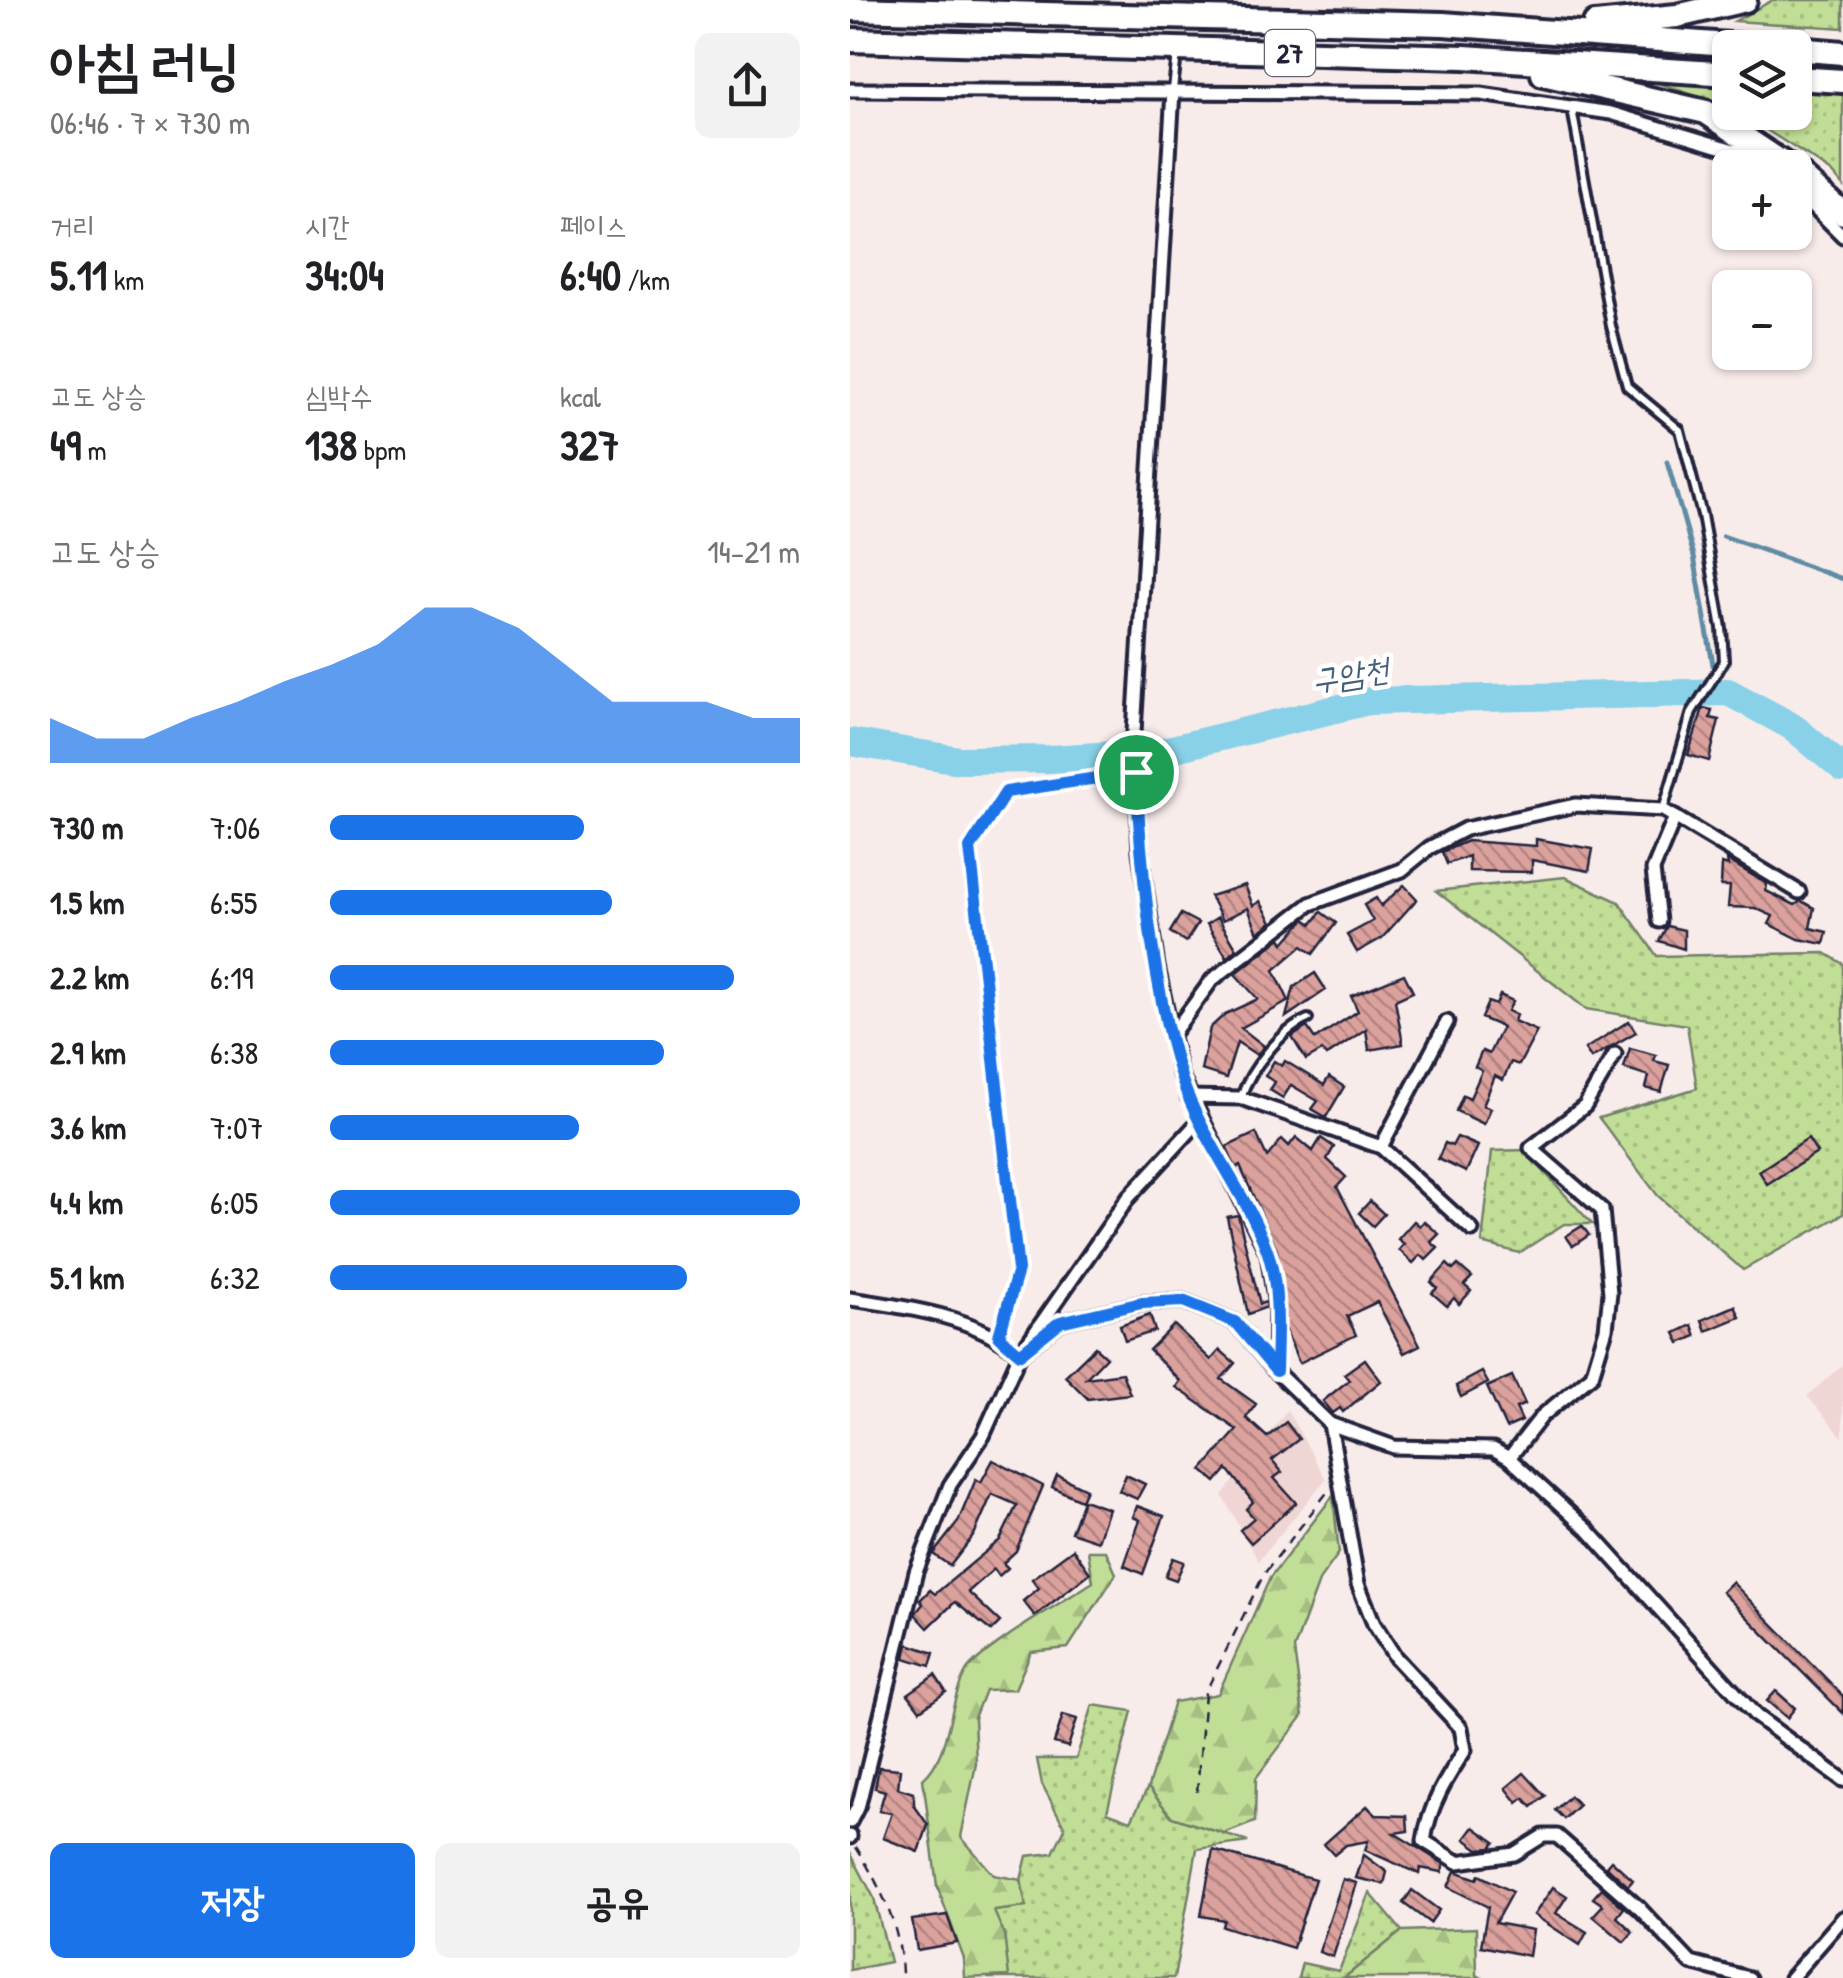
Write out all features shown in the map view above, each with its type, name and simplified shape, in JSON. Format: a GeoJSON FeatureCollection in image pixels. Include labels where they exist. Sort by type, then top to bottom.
{"type":"FeatureCollection","features":[{"type":"Feature","properties":{"kind":"highway"},"geometry":{"type":"LineString","coordinates":[[1444,24],[1606,24],[1677,16],[1744,0]]}},
{"type":"Feature","properties":{"kind":"highway","name":"27"},"geometry":{"type":"LineString","coordinates":[[850,9],[1179,8],[1712,44]]}},
{"type":"Feature","properties":{"kind":"highway","name":"27"},"geometry":{"type":"LineString","coordinates":[[850,40],[1446,57],[1712,73]]}},
{"type":"Feature","properties":{"kind":"highway"},"geometry":{"type":"LineString","coordinates":[[1812,50],[1843,53]]}},
{"type":"Feature","properties":{"kind":"highway"},"geometry":{"type":"LineString","coordinates":[[1446,57],[1561,78],[1706,112],[1764,150]]}},
{"type":"Feature","properties":{"kind":"highway"},"geometry":{"type":"LineString","coordinates":[[1812,79],[1843,82]]}},
{"type":"Feature","properties":{"kind":"highway"},"geometry":{"type":"LineString","coordinates":[[1812,186],[1843,213]]}},
{"type":"Feature","properties":{"kind":"street"},"geometry":{"type":"LineString","coordinates":[[850,90],[1480,94],[1656,124],[1737,150]]}},
{"type":"Feature","properties":{"kind":"street"},"geometry":{"type":"LineString","coordinates":[[1172,92],[1134,732],[1140,852],[1156,966],[1188,1097],[1268,1254],[1276,1306],[1276,1371]]}},
{"type":"Feature","properties":{"kind":"street"},"geometry":{"type":"LineString","coordinates":[[1812,205],[1843,236]]}},
{"type":"Feature","properties":{"kind":"street"},"geometry":{"type":"LineString","coordinates":[[1172,1034],[1212,980],[1310,904],[1402,870],[1429,848],[1465,829],[1576,804],[1669,813],[1799,892]]}},
{"type":"Feature","properties":{"kind":"street"},"geometry":{"type":"LineString","coordinates":[[1659,921],[1653,870],[1669,813]]}},
{"type":"Feature","properties":{"kind":"street"},"geometry":{"type":"LineString","coordinates":[[1381,1147],[1447,1022]]}},
{"type":"Feature","properties":{"kind":"street"},"geometry":{"type":"LineString","coordinates":[[1508,1458],[1542,1416],[1592,1375],[1606,1329],[1610,1294],[1602,1210],[1532,1148],[1585,1106],[1614,1054]]}},
{"type":"Feature","properties":{"kind":"street"},"geometry":{"type":"LineString","coordinates":[[1188,1097],[1241,1098],[1381,1147],[1472,1230]]}},
{"type":"Feature","properties":{"kind":"street"},"geometry":{"type":"LineString","coordinates":[[850,1822],[859,1804],[916,1572],[941,1502],[983,1436],[1020,1354],[1129,1197],[1201,1120]]}},
{"type":"Feature","properties":{"kind":"street"},"geometry":{"type":"LineString","coordinates":[[850,1299],[912,1308],[999,1336],[1020,1354]]}},
{"type":"Feature","properties":{"kind":"street"},"geometry":{"type":"LineString","coordinates":[[1020,1354],[1060,1322],[1142,1303],[1183,1301],[1235,1322],[1276,1371],[1330,1424],[1394,1447],[1493,1448],[1588,1530],[1756,1716],[1843,1780]]}},
{"type":"Feature","properties":{"kind":"street"},"geometry":{"type":"LineString","coordinates":[[1330,1424],[1358,1584],[1374,1624],[1396,1658],[1461,1728],[1466,1750],[1440,1790],[1427,1820],[1424,1841],[1458,1862],[1514,1854],[1543,1836],[1557,1836],[1640,1908],[1691,1964],[1749,1978]]}},
{"type":"Feature","properties":{"kind":"street"},"geometry":{"type":"LineString","coordinates":[[1791,1978],[1843,1918]]}},
{"type":"Feature","properties":{"kind":"lane"},"geometry":{"type":"LineString","coordinates":[[1172,92],[1177,51]]}},
{"type":"Feature","properties":{"kind":"lane"},"geometry":{"type":"LineString","coordinates":[[1572,108],[1611,326],[1627,386],[1680,430],[1702,515],[1724,661],[1698,704],[1669,813]]}},
{"type":"Feature","properties":{"kind":"lane"},"geometry":{"type":"LineString","coordinates":[[1241,1098],[1249,1073],[1293,1025],[1308,1019]]}},
{"type":"Feature","properties":{"kind":"path"},"geometry":{"type":"LineString","coordinates":[[999,1336],[1018,1270],[970,848],[1006,792],[1136,772]]}},
{"type":"Feature","properties":{"kind":"path"},"geometry":{"type":"LineString","coordinates":[[1197,1792],[1205,1693],[1264,1574],[1338,1477]]}},
{"type":"Feature","properties":{"kind":"path"},"geometry":{"type":"LineString","coordinates":[[850,1837],[889,1908],[902,1955],[902,1978]]}},
{"type":"Feature","properties":{"kind":"shaded area"},"geometry":{"type":"Polygon","coordinates":[[[1843,1364],[1843,1438],[1807,1396],[1843,1364]]]}},
{"type":"Feature","properties":{"kind":"shaded area"},"geometry":{"type":"Polygon","coordinates":[[[1287,1410],[1326,1479],[1258,1561],[1222,1495],[1287,1410]]]}},
{"type":"Feature","properties":{"kind":"green space"},"geometry":{"type":"Polygon","coordinates":[[[1773,0],[1843,0],[1843,28],[1735,21],[1773,0]]]}},
{"type":"Feature","properties":{"kind":"green space"},"geometry":{"type":"Polygon","coordinates":[[[1647,79],[1712,83],[1712,102],[1647,79]]]}},
{"type":"Feature","properties":{"kind":"green space"},"geometry":{"type":"Polygon","coordinates":[[[1812,90],[1843,92],[1843,185],[1812,159],[1812,150],[1798,150],[1767,130],[1812,130],[1812,90]]]}},
{"type":"Feature","properties":{"kind":"green space"},"geometry":{"type":"Polygon","coordinates":[[[1565,877],[1619,902],[1657,956],[1825,953],[1843,964],[1843,1214],[1743,1270],[1658,1196],[1599,1118],[1697,1088],[1687,1025],[1586,1009],[1436,891],[1565,877]]]}},
{"type":"Feature","properties":{"kind":"green space"},"geometry":{"type":"Polygon","coordinates":[[[1524,1150],[1592,1224],[1564,1224],[1519,1253],[1482,1243],[1492,1151],[1524,1150]]]}},
{"type":"Feature","properties":{"kind":"green space"},"geometry":{"type":"Polygon","coordinates":[[[1333,1496],[1339,1553],[1320,1579],[1294,1649],[1303,1716],[1256,1778],[1255,1822],[1224,1834],[1172,1817],[1148,1787],[1174,1702],[1218,1694],[1270,1578],[1333,1496]]]}},
{"type":"Feature","properties":{"kind":"green space"},"geometry":{"type":"Polygon","coordinates":[[[1088,1551],[1106,1551],[1116,1574],[1068,1648],[1031,1652],[1015,1689],[985,1690],[974,1718],[976,1764],[961,1837],[994,1875],[1021,1880],[1026,1907],[994,1911],[1004,1934],[1009,1976],[965,1978],[964,1959],[937,1886],[923,1779],[939,1757],[966,1672],[1005,1638],[1093,1582],[1088,1551]]]}},
{"type":"Feature","properties":{"kind":"green space"},"geometry":{"type":"Polygon","coordinates":[[[1093,1705],[1132,1711],[1107,1812],[1131,1821],[1148,1787],[1172,1817],[1248,1842],[1197,1849],[1174,1978],[987,1978],[1008,1976],[1004,1934],[993,1911],[1026,1907],[1021,1880],[1027,1856],[1053,1853],[1065,1828],[1042,1784],[1037,1759],[1076,1759],[1093,1705]]]}},
{"type":"Feature","properties":{"kind":"green space"},"geometry":{"type":"Polygon","coordinates":[[[850,1852],[874,1898],[890,1962],[850,1970],[850,1852]]]}},
{"type":"Feature","properties":{"kind":"green space"},"geometry":{"type":"Polygon","coordinates":[[[1370,1893],[1402,1931],[1344,1978],[1298,1978],[1302,1963],[1339,1971],[1370,1893]]]}},
{"type":"Feature","properties":{"kind":"green space"},"geometry":{"type":"Polygon","coordinates":[[[1476,1928],[1477,1975],[1482,1978],[1344,1978],[1402,1931],[1476,1928]]]}},
{"type":"Feature","properties":{"kind":"building"},"geometry":{"type":"Polygon","coordinates":[[[1703,708],[1712,710],[1710,718],[1719,720],[1709,761],[1688,755],[1703,708]]]}},
{"type":"Feature","properties":{"kind":"building"},"geometry":{"type":"Polygon","coordinates":[[[1536,839],[1593,849],[1589,871],[1532,860],[1532,872],[1469,871],[1469,856],[1447,864],[1442,852],[1467,841],[1536,846],[1536,839]]]}},
{"type":"Feature","properties":{"kind":"building"},"geometry":{"type":"Polygon","coordinates":[[[1727,860],[1767,884],[1766,891],[1795,905],[1801,901],[1814,908],[1810,928],[1827,932],[1824,944],[1799,939],[1769,924],[1773,916],[1755,908],[1728,907],[1730,886],[1721,886],[1722,864],[1728,866],[1727,860]]]}},
{"type":"Feature","properties":{"kind":"building"},"geometry":{"type":"Polygon","coordinates":[[[1245,885],[1253,906],[1260,901],[1272,922],[1258,933],[1248,908],[1223,920],[1210,896],[1245,885]]]}},
{"type":"Feature","properties":{"kind":"building"},"geometry":{"type":"Polygon","coordinates":[[[1404,885],[1417,899],[1382,938],[1357,952],[1347,935],[1373,921],[1364,905],[1376,898],[1381,906],[1404,885]]]}},
{"type":"Feature","properties":{"kind":"building"},"geometry":{"type":"Polygon","coordinates":[[[1321,912],[1336,923],[1313,954],[1302,946],[1274,970],[1289,1001],[1241,1028],[1264,1046],[1257,1055],[1237,1042],[1226,1078],[1201,1070],[1210,1028],[1225,1014],[1258,999],[1235,974],[1281,938],[1284,943],[1305,919],[1312,924],[1321,912]]]}},
{"type":"Feature","properties":{"kind":"building"},"geometry":{"type":"Polygon","coordinates":[[[1181,914],[1198,923],[1186,942],[1170,932],[1181,914]]]}},
{"type":"Feature","properties":{"kind":"building"},"geometry":{"type":"Polygon","coordinates":[[[1218,917],[1237,949],[1227,957],[1207,924],[1218,917]]]}},
{"type":"Feature","properties":{"kind":"building"},"geometry":{"type":"Polygon","coordinates":[[[1667,926],[1684,930],[1684,949],[1659,941],[1667,926]]]}},
{"type":"Feature","properties":{"kind":"building"},"geometry":{"type":"Polygon","coordinates":[[[1315,973],[1326,990],[1286,1017],[1294,987],[1315,973]]]}},
{"type":"Feature","properties":{"kind":"building"},"geometry":{"type":"Polygon","coordinates":[[[1404,974],[1413,992],[1395,1000],[1403,1044],[1369,1050],[1366,1029],[1326,1056],[1322,1051],[1306,1060],[1292,1037],[1307,1027],[1315,1039],[1358,1011],[1351,996],[1404,974]]]}},
{"type":"Feature","properties":{"kind":"building"},"geometry":{"type":"Polygon","coordinates":[[[1500,995],[1513,1001],[1508,1011],[1516,1015],[1514,1021],[1537,1031],[1519,1065],[1511,1062],[1503,1080],[1495,1076],[1483,1105],[1491,1108],[1484,1124],[1456,1111],[1463,1095],[1470,1098],[1482,1071],[1475,1067],[1482,1051],[1489,1054],[1502,1027],[1481,1018],[1488,1002],[1496,1005],[1500,995]]]}},
{"type":"Feature","properties":{"kind":"building"},"geometry":{"type":"Polygon","coordinates":[[[1629,1021],[1636,1032],[1591,1058],[1585,1049],[1629,1021]]]}},
{"type":"Feature","properties":{"kind":"building"},"geometry":{"type":"Polygon","coordinates":[[[1630,1048],[1656,1055],[1654,1061],[1669,1065],[1661,1092],[1646,1088],[1649,1076],[1624,1068],[1630,1048]]]}},
{"type":"Feature","properties":{"kind":"building"},"geometry":{"type":"Polygon","coordinates":[[[1274,1061],[1282,1066],[1285,1061],[1324,1085],[1329,1077],[1344,1087],[1326,1117],[1312,1109],[1318,1101],[1291,1085],[1283,1098],[1270,1090],[1275,1082],[1265,1076],[1274,1061]]]}},
{"type":"Feature","properties":{"kind":"building"},"geometry":{"type":"Polygon","coordinates":[[[1256,1133],[1267,1157],[1282,1139],[1289,1146],[1296,1137],[1313,1151],[1321,1138],[1334,1147],[1327,1159],[1346,1177],[1337,1187],[1420,1345],[1404,1353],[1377,1302],[1347,1316],[1356,1335],[1299,1363],[1285,1328],[1277,1250],[1240,1166],[1236,1168],[1226,1147],[1256,1133]]]}},
{"type":"Feature","properties":{"kind":"building"},"geometry":{"type":"Polygon","coordinates":[[[1457,1137],[1478,1146],[1466,1172],[1438,1159],[1445,1143],[1452,1146],[1457,1137]]]}},
{"type":"Feature","properties":{"kind":"building"},"geometry":{"type":"Polygon","coordinates":[[[1808,1139],[1817,1153],[1767,1184],[1759,1171],[1808,1139]]]}},
{"type":"Feature","properties":{"kind":"building"},"geometry":{"type":"Polygon","coordinates":[[[1370,1201],[1384,1214],[1373,1226],[1359,1213],[1370,1201]]]}},
{"type":"Feature","properties":{"kind":"building"},"geometry":{"type":"Polygon","coordinates":[[[1238,1215],[1260,1304],[1266,1302],[1267,1307],[1248,1314],[1227,1217],[1238,1215]]]}},
{"type":"Feature","properties":{"kind":"building"},"geometry":{"type":"Polygon","coordinates":[[[1414,1221],[1420,1226],[1424,1221],[1439,1234],[1431,1242],[1438,1248],[1426,1260],[1421,1255],[1413,1263],[1399,1250],[1404,1244],[1398,1239],[1414,1221]]]}},
{"type":"Feature","properties":{"kind":"building"},"geometry":{"type":"Polygon","coordinates":[[[1582,1226],[1589,1235],[1573,1246],[1566,1236],[1582,1226]]]}},
{"type":"Feature","properties":{"kind":"building"},"geometry":{"type":"Polygon","coordinates":[[[1447,1264],[1453,1270],[1458,1265],[1472,1277],[1464,1285],[1471,1291],[1459,1304],[1454,1298],[1447,1306],[1432,1293],[1437,1288],[1431,1282],[1447,1264]]]}},
{"type":"Feature","properties":{"kind":"building"},"geometry":{"type":"Polygon","coordinates":[[[1735,1306],[1740,1317],[1706,1331],[1702,1320],[1735,1306]]]}},
{"type":"Feature","properties":{"kind":"building"},"geometry":{"type":"Polygon","coordinates":[[[1150,1315],[1155,1331],[1125,1341],[1120,1326],[1150,1315]]]}},
{"type":"Feature","properties":{"kind":"building"},"geometry":{"type":"Polygon","coordinates":[[[1174,1325],[1211,1360],[1220,1350],[1235,1363],[1221,1379],[1256,1404],[1246,1418],[1267,1437],[1286,1422],[1299,1439],[1272,1460],[1282,1472],[1274,1478],[1296,1503],[1251,1543],[1240,1530],[1254,1518],[1246,1509],[1253,1502],[1227,1469],[1216,1482],[1202,1470],[1237,1430],[1176,1387],[1180,1381],[1149,1350],[1174,1325]]]}},
{"type":"Feature","properties":{"kind":"building"},"geometry":{"type":"Polygon","coordinates":[[[1692,1325],[1696,1336],[1680,1343],[1675,1333],[1692,1325]]]}},
{"type":"Feature","properties":{"kind":"building"},"geometry":{"type":"Polygon","coordinates":[[[1095,1347],[1106,1357],[1086,1378],[1122,1373],[1130,1394],[1088,1399],[1065,1376],[1095,1347]]]}},
{"type":"Feature","properties":{"kind":"building"},"geometry":{"type":"Polygon","coordinates":[[[1365,1359],[1381,1381],[1343,1412],[1340,1408],[1333,1413],[1323,1401],[1349,1380],[1344,1374],[1365,1359]]]}},
{"type":"Feature","properties":{"kind":"building"},"geometry":{"type":"Polygon","coordinates":[[[1482,1372],[1488,1383],[1461,1397],[1456,1386],[1482,1372]]]}},
{"type":"Feature","properties":{"kind":"building"},"geometry":{"type":"Polygon","coordinates":[[[1512,1376],[1525,1404],[1516,1408],[1522,1421],[1506,1428],[1487,1387],[1512,1376]]]}},
{"type":"Feature","properties":{"kind":"building"},"geometry":{"type":"Polygon","coordinates":[[[993,1460],[1043,1486],[1016,1551],[1003,1563],[1008,1568],[999,1576],[994,1569],[968,1592],[1000,1622],[991,1631],[955,1602],[928,1628],[915,1614],[923,1604],[920,1600],[930,1590],[935,1594],[1000,1540],[1017,1505],[992,1494],[974,1535],[950,1566],[933,1554],[958,1522],[976,1479],[981,1482],[993,1460]]]}},
{"type":"Feature","properties":{"kind":"building"},"geometry":{"type":"Polygon","coordinates":[[[1057,1475],[1086,1489],[1081,1500],[1052,1487],[1057,1475]]]}},
{"type":"Feature","properties":{"kind":"building"},"geometry":{"type":"Polygon","coordinates":[[[1126,1475],[1145,1484],[1137,1499],[1119,1491],[1126,1475]]]}},
{"type":"Feature","properties":{"kind":"building"},"geometry":{"type":"Polygon","coordinates":[[[1083,1500],[1109,1509],[1098,1541],[1071,1532],[1083,1500]]]}},
{"type":"Feature","properties":{"kind":"building"},"geometry":{"type":"Polygon","coordinates":[[[1137,1506],[1164,1516],[1143,1574],[1124,1566],[1140,1520],[1133,1517],[1137,1506]]]}},
{"type":"Feature","properties":{"kind":"building"},"geometry":{"type":"Polygon","coordinates":[[[1073,1549],[1090,1573],[1035,1616],[1023,1601],[1039,1588],[1032,1579],[1073,1549]]]}},
{"type":"Feature","properties":{"kind":"building"},"geometry":{"type":"Polygon","coordinates":[[[1173,1558],[1184,1562],[1176,1580],[1165,1576],[1173,1558]]]}},
{"type":"Feature","properties":{"kind":"building"},"geometry":{"type":"Polygon","coordinates":[[[1732,1582],[1843,1696],[1843,1713],[1722,1592],[1732,1582]]]}},
{"type":"Feature","properties":{"kind":"building"},"geometry":{"type":"Polygon","coordinates":[[[908,1644],[934,1653],[930,1666],[905,1658],[908,1644]]]}},
{"type":"Feature","properties":{"kind":"building"},"geometry":{"type":"Polygon","coordinates":[[[935,1675],[946,1692],[920,1710],[908,1694],[935,1675]]]}},
{"type":"Feature","properties":{"kind":"building"},"geometry":{"type":"Polygon","coordinates":[[[1776,1691],[1795,1708],[1787,1718],[1767,1701],[1776,1691]]]}},
{"type":"Feature","properties":{"kind":"building"},"geometry":{"type":"Polygon","coordinates":[[[1063,1715],[1077,1719],[1068,1747],[1054,1743],[1063,1715]]]}},
{"type":"Feature","properties":{"kind":"building"},"geometry":{"type":"Polygon","coordinates":[[[879,1767],[900,1769],[898,1788],[914,1793],[914,1805],[928,1825],[919,1852],[883,1838],[892,1813],[879,1811],[885,1791],[875,1788],[879,1767]]]}},
{"type":"Feature","properties":{"kind":"building"},"geometry":{"type":"Polygon","coordinates":[[[1524,1773],[1545,1796],[1532,1807],[1524,1798],[1518,1803],[1506,1788],[1524,1773]]]}},
{"type":"Feature","properties":{"kind":"building"},"geometry":{"type":"Polygon","coordinates":[[[1570,1796],[1579,1805],[1564,1819],[1555,1810],[1570,1796]]]}},
{"type":"Feature","properties":{"kind":"building"},"geometry":{"type":"Polygon","coordinates":[[[1367,1806],[1376,1815],[1407,1816],[1408,1831],[1394,1833],[1444,1864],[1442,1872],[1420,1868],[1419,1874],[1365,1850],[1368,1841],[1346,1845],[1334,1855],[1324,1844],[1367,1806]]]}},
{"type":"Feature","properties":{"kind":"building"},"geometry":{"type":"Polygon","coordinates":[[[1474,1827],[1495,1842],[1491,1848],[1479,1849],[1465,1839],[1474,1827]]]}},
{"type":"Feature","properties":{"kind":"building"},"geometry":{"type":"Polygon","coordinates":[[[1213,1850],[1315,1879],[1293,1948],[1222,1926],[1224,1920],[1201,1916],[1213,1850]]]}},
{"type":"Feature","properties":{"kind":"building"},"geometry":{"type":"Polygon","coordinates":[[[1364,1855],[1387,1872],[1384,1884],[1356,1878],[1364,1855]]]}},
{"type":"Feature","properties":{"kind":"building"},"geometry":{"type":"Polygon","coordinates":[[[1611,1860],[1633,1880],[1628,1886],[1606,1866],[1611,1860]]]}},
{"type":"Feature","properties":{"kind":"building"},"geometry":{"type":"Polygon","coordinates":[[[1455,1871],[1477,1879],[1479,1875],[1512,1892],[1495,1923],[1533,1930],[1529,1956],[1481,1946],[1488,1907],[1448,1887],[1455,1871]]]}},
{"type":"Feature","properties":{"kind":"building"},"geometry":{"type":"Polygon","coordinates":[[[1343,1879],[1357,1883],[1333,1957],[1319,1952],[1343,1879]]]}},
{"type":"Feature","properties":{"kind":"building"},"geometry":{"type":"Polygon","coordinates":[[[1553,1887],[1567,1896],[1556,1913],[1587,1932],[1580,1945],[1534,1915],[1553,1887]]]}},
{"type":"Feature","properties":{"kind":"building"},"geometry":{"type":"Polygon","coordinates":[[[1602,1888],[1624,1908],[1617,1917],[1633,1932],[1624,1942],[1593,1916],[1603,1905],[1593,1898],[1602,1888]]]}},
{"type":"Feature","properties":{"kind":"building"},"geometry":{"type":"Polygon","coordinates":[[[1412,1890],[1439,1910],[1430,1923],[1403,1903],[1412,1890]]]}},
{"type":"Feature","properties":{"kind":"building"},"geometry":{"type":"Polygon","coordinates":[[[947,1915],[957,1943],[917,1950],[912,1920],[947,1915]]]}},
{"type":"Feature","properties":{"kind":"waterway"},"geometry":{"type":"LineString","coordinates":[[1667,462],[1694,556],[1718,693]]}},
{"type":"Feature","properties":{"kind":"waterway"},"geometry":{"type":"LineString","coordinates":[[1723,536],[1843,579]]}},
{"type":"Feature","properties":{"kind":"waterway","name":"구암천"},"geometry":{"type":"LineString","coordinates":[[850,742],[959,760],[1050,759],[1159,752],[1369,701],[1728,692],[1793,727],[1843,769]]}},
{"type":"Feature","properties":{"kind":"route"},"geometry":{"type":"LineString","coordinates":[[1136,772],[1140,852],[1156,966],[1180,1074],[1268,1254],[1276,1306],[1276,1371],[1235,1322],[1183,1301],[1142,1303],[1060,1322],[1020,1354],[999,1336],[1018,1270],[970,848],[1006,792],[1136,772]]}}]}
